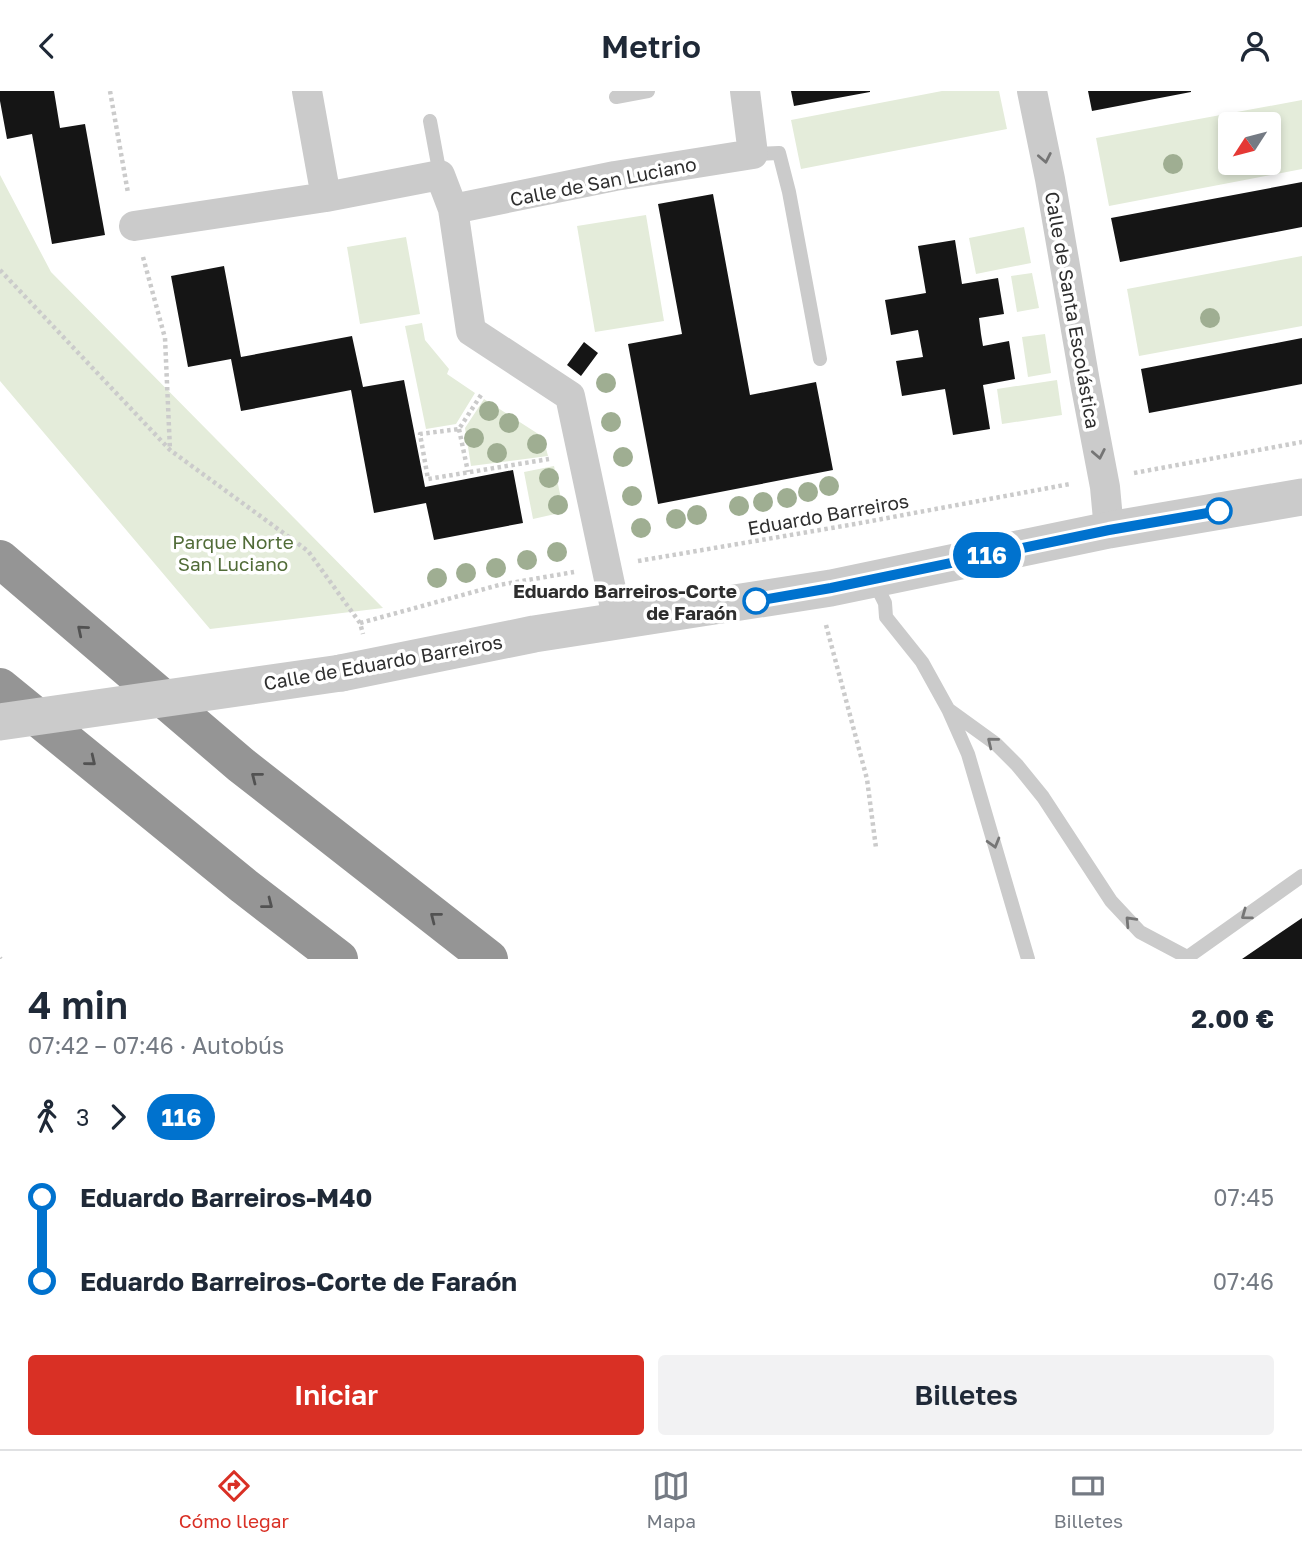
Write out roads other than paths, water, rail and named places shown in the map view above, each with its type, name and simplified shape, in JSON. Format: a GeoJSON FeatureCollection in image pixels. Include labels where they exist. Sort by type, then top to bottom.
{"type":"FeatureCollection","features":[{"type":"Feature","properties":{"kind":"highway"},"geometry":{"type":"LineString","coordinates":[[0,559],[240,765],[489,959]]}},
{"type":"Feature","properties":{"kind":"highway"},"geometry":{"type":"LineString","coordinates":[[0,687],[339,959]]}},
{"type":"Feature","properties":{"kind":"street"},"geometry":{"type":"LineString","coordinates":[[307,91],[326,197]]}},
{"type":"Feature","properties":{"kind":"street"},"geometry":{"type":"LineString","coordinates":[[745,91],[753,154]]}},
{"type":"Feature","properties":{"kind":"street","name":"Calle de Santa Escolástica"},"geometry":{"type":"LineString","coordinates":[[1032,91],[1104,478],[1109,530]]}},
{"type":"Feature","properties":{"kind":"street","name":"Calle de San Luciano"},"geometry":{"type":"LineString","coordinates":[[453,209],[615,176],[753,154]]}},
{"type":"Feature","properties":{"kind":"street"},"geometry":{"type":"LineString","coordinates":[[134,226],[326,197],[440,175],[453,209],[471,331],[570,396],[618,622]]}},
{"type":"Feature","properties":{"kind":"street","name":"Calle de Eduardo Barreiros"},"geometry":{"type":"LineString","coordinates":[[0,722],[341,673],[534,634],[831,588],[1109,530],[1302,497]]}},
{"type":"Feature","properties":{"kind":"lane"},"geometry":{"type":"LineString","coordinates":[[616,97],[649,91]]}},
{"type":"Feature","properties":{"kind":"lane"},"geometry":{"type":"LineString","coordinates":[[430,121],[440,175]]}},
{"type":"Feature","properties":{"kind":"lane","name":"Calle de San Luciano"},"geometry":{"type":"LineString","coordinates":[[753,154],[779,153],[789,191],[820,359]]}},
{"type":"Feature","properties":{"kind":"lane"},"geometry":{"type":"LineString","coordinates":[[873,579],[885,603],[886,617],[922,662],[948,709],[968,754],[1028,959]]}},
{"type":"Feature","properties":{"kind":"lane"},"geometry":{"type":"LineString","coordinates":[[948,709],[996,744],[1017,765],[1042,797],[1111,901],[1140,932],[1186,958],[1302,876]]}},
{"type":"Feature","properties":{"kind":"place","name":"Eduardo Barreiros-Corte de Faraón"},"geometry":{"type":"Point","coordinates":[756,601]}},
{"type":"Feature","properties":{"kind":"park label","name":"Parque Norte San Luciano"},"geometry":{"type":"Point","coordinates":[233,552]}}]}
